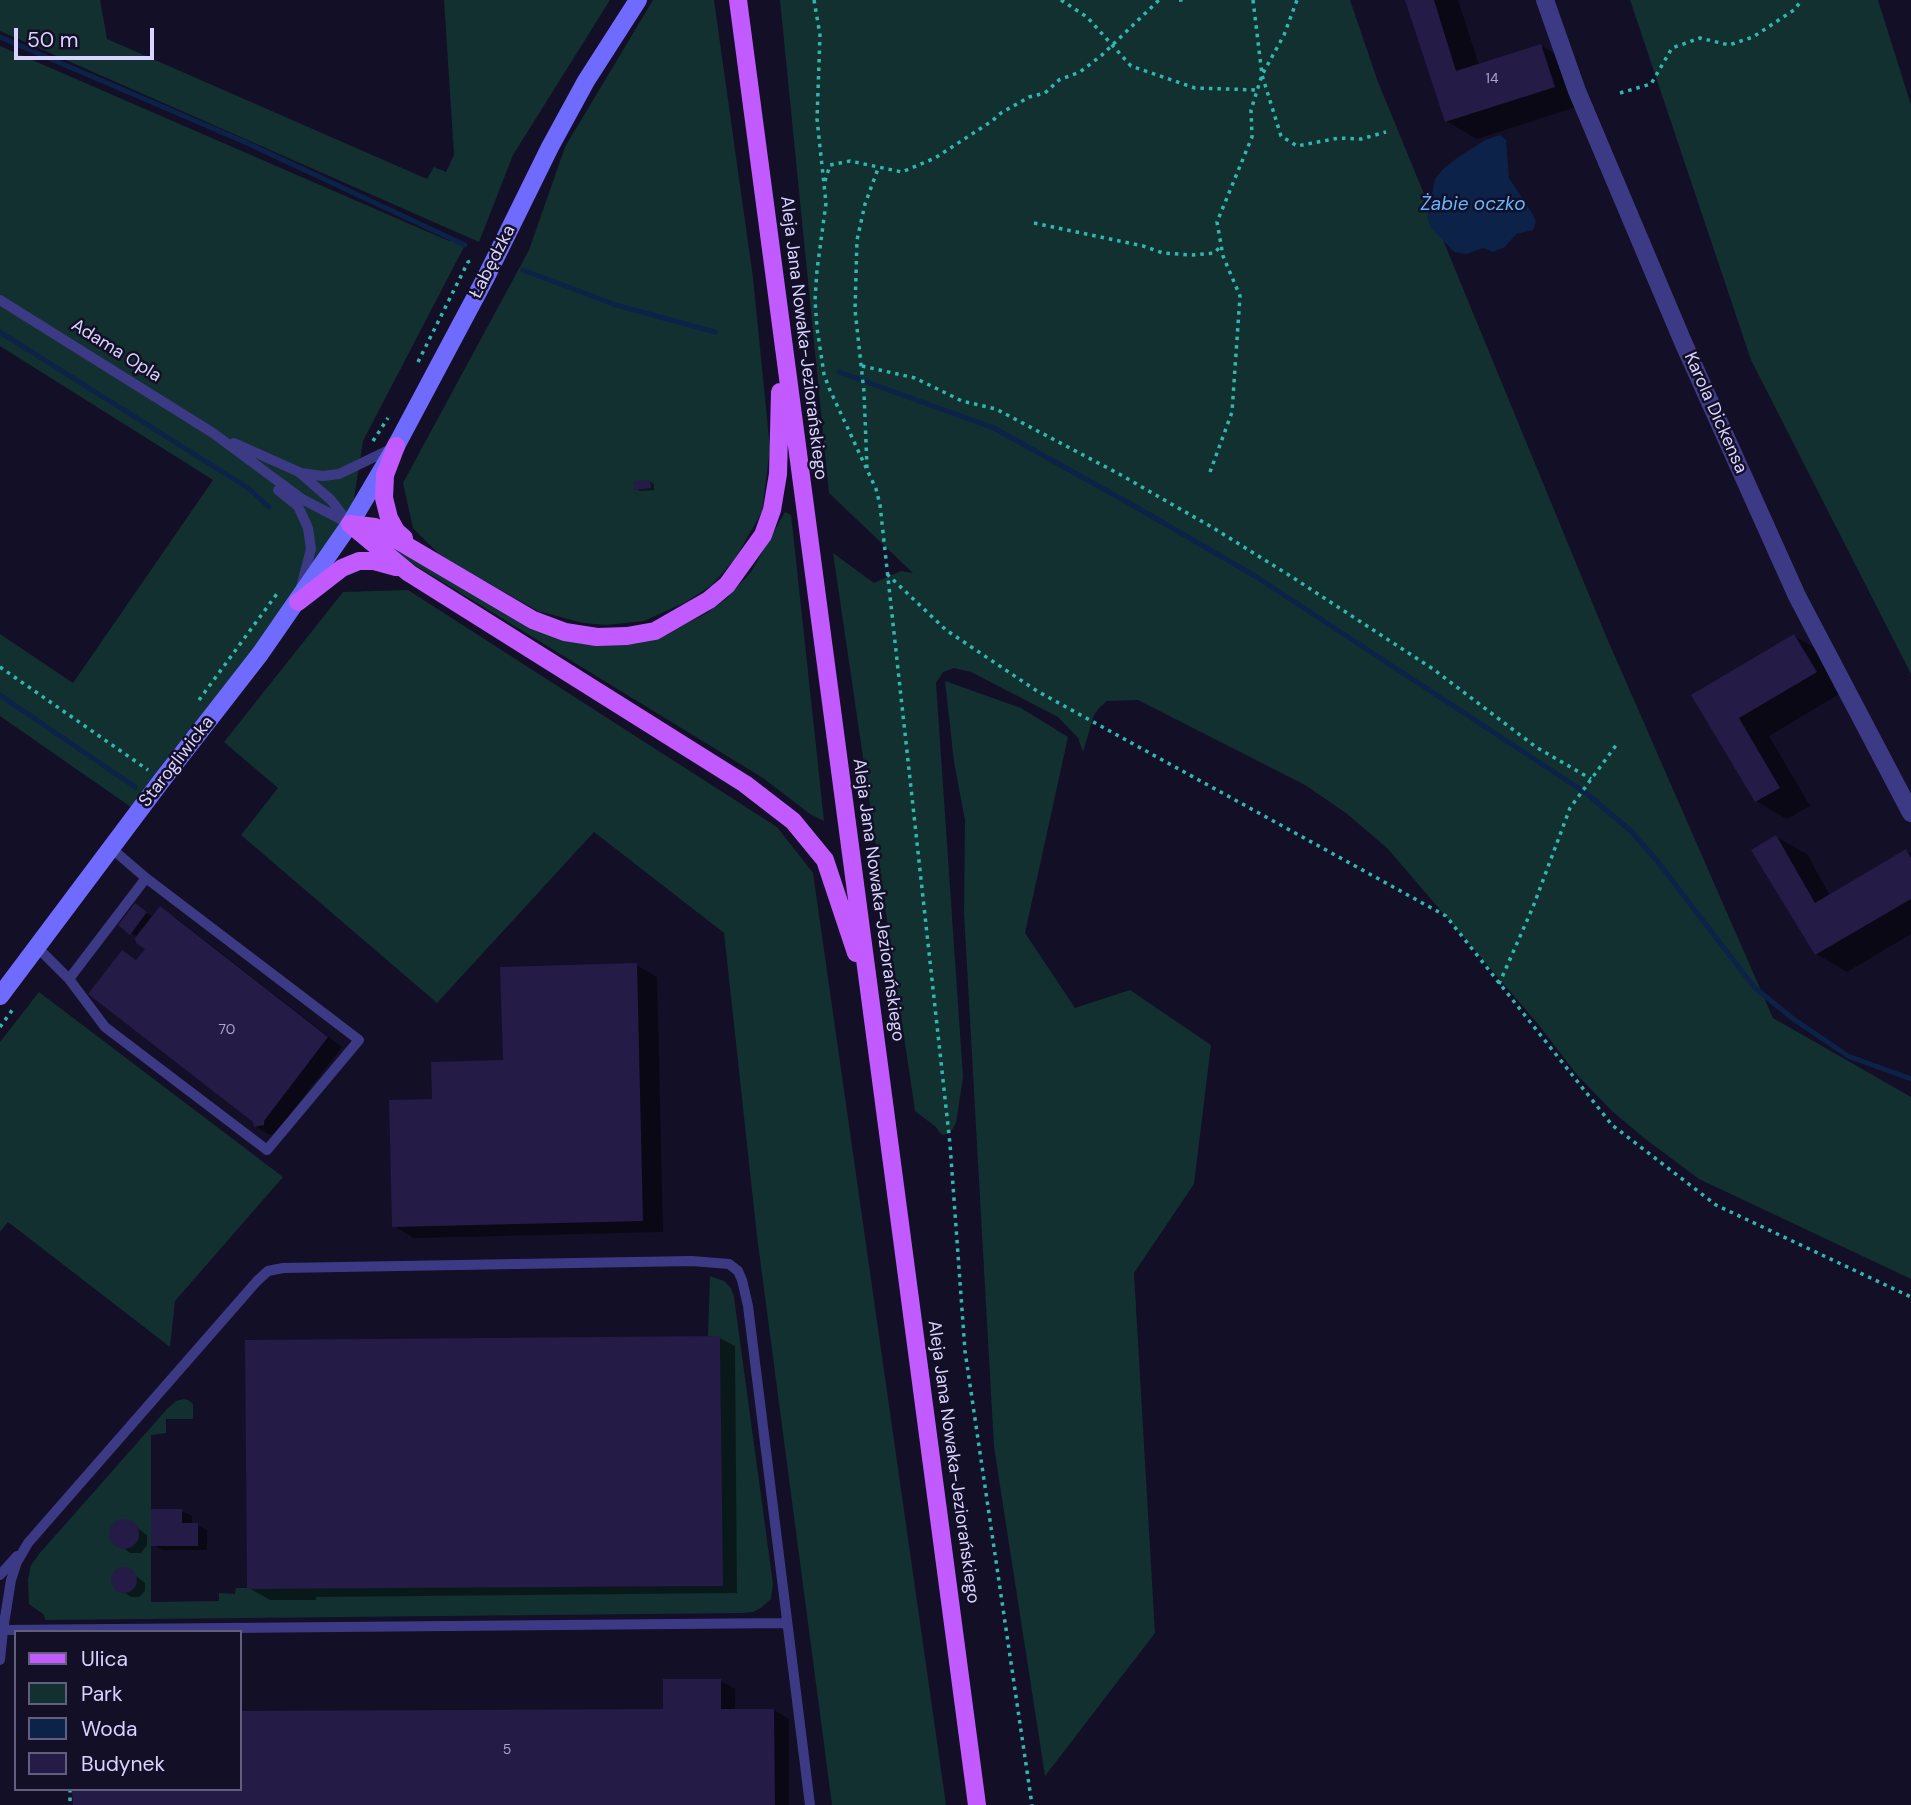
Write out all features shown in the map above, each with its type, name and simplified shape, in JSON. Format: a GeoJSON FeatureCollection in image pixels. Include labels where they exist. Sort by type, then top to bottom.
{"type":"FeatureCollection","features":[{"type":"Feature","properties":{"kind":"main road","name":"Aleja Jana Nowaka-Jeziorańskiego"},"geometry":{"type":"LineString","coordinates":[[738,0],[977,1805]]}},
{"type":"Feature","properties":{"kind":"main road"},"geometry":{"type":"LineString","coordinates":[[350,524],[375,527],[533,620],[565,632],[597,637],[655,631],[685,615],[727,585],[763,535],[772,510],[778,474],[781,333]]}},
{"type":"Feature","properties":{"kind":"main road"},"geometry":{"type":"LineString","coordinates":[[396,446],[385,475],[384,498],[389,518],[396,531],[420,552]]}},
{"type":"Feature","properties":{"kind":"main road"},"geometry":{"type":"LineString","coordinates":[[350,524],[409,573],[745,784],[793,821],[825,860],[870,995]]}},
{"type":"Feature","properties":{"kind":"main road"},"geometry":{"type":"LineString","coordinates":[[298,602],[342,568],[359,561],[386,563],[409,573]]}},
{"type":"Feature","properties":{"kind":"street","name":"Łabędzka"},"geometry":{"type":"LineString","coordinates":[[350,524],[396,446],[485,279],[586,81],[638,0]]}},
{"type":"Feature","properties":{"kind":"street","name":"Karola Dickensa"},"geometry":{"type":"LineString","coordinates":[[1545,0],[1577,91],[1683,342],[1797,596],[1911,813]]}},
{"type":"Feature","properties":{"kind":"street","name":"Starogliwicka"},"geometry":{"type":"LineString","coordinates":[[0,996],[236,686],[298,602],[350,524]]}},
{"type":"Feature","properties":{"kind":"lane","name":"Adama Opla"},"geometry":{"type":"LineString","coordinates":[[0,300],[213,433]]}},
{"type":"Feature","properties":{"kind":"lane"},"geometry":{"type":"LineString","coordinates":[[213,433],[299,472],[323,476],[339,474],[396,446]]}},
{"type":"Feature","properties":{"kind":"lane"},"geometry":{"type":"LineString","coordinates":[[213,433],[302,499],[350,524]]}},
{"type":"Feature","properties":{"kind":"lane"},"geometry":{"type":"LineString","coordinates":[[213,433],[298,506],[308,528],[311,549],[298,602]]}},
{"type":"Feature","properties":{"kind":"lane"},"geometry":{"type":"LineString","coordinates":[[299,472],[331,500],[350,524]]}},
{"type":"Feature","properties":{"kind":"lane"},"geometry":{"type":"LineString","coordinates":[[37,947],[69,979],[104,1027],[267,1150],[359,1040],[146,878],[111,848]]}},
{"type":"Feature","properties":{"kind":"lane"},"geometry":{"type":"LineString","coordinates":[[69,979],[146,878]]}},
{"type":"Feature","properties":{"kind":"lane"},"geometry":{"type":"LineString","coordinates":[[0,1575],[257,1280],[268,1271],[283,1268],[717,1261],[729,1264],[738,1271],[748,1306],[810,1805]]}},
{"type":"Feature","properties":{"kind":"lane"},"geometry":{"type":"LineString","coordinates":[[0,1660],[10,1580],[28,1543]]}},
{"type":"Feature","properties":{"kind":"lane"},"geometry":{"type":"LineString","coordinates":[[3,1630],[786,1623]]}},
{"type":"Feature","properties":{"kind":"path"},"geometry":{"type":"LineString","coordinates":[[814,0],[820,35],[817,119],[826,202],[815,300],[817,328],[824,374],[880,505],[952,1168],[965,1351],[1032,1805]]}},
{"type":"Feature","properties":{"kind":"path"},"geometry":{"type":"LineString","coordinates":[[1061,0],[1087,17],[1131,66],[1195,88],[1258,90]]}},
{"type":"Feature","properties":{"kind":"path"},"geometry":{"type":"LineString","coordinates":[[824,181],[831,164],[850,161],[902,172],[935,158],[1001,113],[1029,97],[1045,93],[1059,80],[1080,72],[1159,0]]}},
{"type":"Feature","properties":{"kind":"path"},"geometry":{"type":"LineString","coordinates":[[1253,0],[1262,75],[1281,136],[1297,146],[1339,138],[1361,139],[1386,132]]}},
{"type":"Feature","properties":{"kind":"path"},"geometry":{"type":"LineString","coordinates":[[1210,472],[1232,412],[1240,296],[1223,256],[1217,222],[1252,137],[1251,110],[1262,75],[1284,35],[1297,0]]}},
{"type":"Feature","properties":{"kind":"path"},"geometry":{"type":"LineString","coordinates":[[1620,93],[1651,84],[1672,48],[1699,38],[1729,45],[1753,37],[1794,10],[1802,0]]}},
{"type":"Feature","properties":{"kind":"path"},"geometry":{"type":"LineString","coordinates":[[867,470],[862,366],[856,310],[858,240],[865,204],[879,166]]}},
{"type":"Feature","properties":{"kind":"path"},"geometry":{"type":"LineString","coordinates":[[1034,223],[1143,246],[1163,253],[1214,253],[1222,246]]}},
{"type":"Feature","properties":{"kind":"path"},"geometry":{"type":"LineString","coordinates":[[414,370],[468,262],[479,256]]}},
{"type":"Feature","properties":{"kind":"path"},"geometry":{"type":"LineString","coordinates":[[862,366],[915,378],[962,401],[996,409],[1121,475],[1215,529],[1315,592],[1433,669],[1536,747],[1591,779]]}},
{"type":"Feature","properties":{"kind":"path"},"geometry":{"type":"LineString","coordinates":[[369,447],[393,412]]}},
{"type":"Feature","properties":{"kind":"path"},"geometry":{"type":"LineString","coordinates":[[887,574],[946,630],[1037,691],[1446,916],[1612,1125],[1716,1205],[1911,1297]]}},
{"type":"Feature","properties":{"kind":"path"},"geometry":{"type":"LineString","coordinates":[[213,681],[286,582]]}},
{"type":"Feature","properties":{"kind":"path"},"geometry":{"type":"LineString","coordinates":[[0,667],[162,780]]}},
{"type":"Feature","properties":{"kind":"path"},"geometry":{"type":"LineString","coordinates":[[1499,984],[1533,907],[1570,807],[1617,744]]}},
{"type":"Feature","properties":{"kind":"green space"},"geometry":{"type":"Polygon","coordinates":[[[0,0],[100,0],[107,39],[427,179],[434,167],[446,172],[454,155],[444,0],[610,0],[513,155],[479,242],[0,31],[0,0]]]}},
{"type":"Feature","properties":{"kind":"green space"},"geometry":{"type":"Polygon","coordinates":[[[653,0],[714,0],[753,278],[770,448],[762,512],[735,559],[712,585],[686,602],[644,621],[606,625],[583,623],[538,611],[442,557],[413,528],[403,483],[529,250],[565,147],[653,0]]]}},
{"type":"Feature","properties":{"kind":"green space"},"geometry":{"type":"Polygon","coordinates":[[[780,0],[1350,0],[1378,82],[1606,636],[1773,1018],[1911,1097],[1911,1279],[1699,1179],[1644,1138],[1612,1111],[1578,1076],[1538,1024],[1388,849],[1346,813],[1305,785],[1138,700],[1107,701],[1099,708],[1094,715],[1083,752],[1078,738],[1058,717],[971,672],[954,668],[943,672],[936,683],[963,1077],[956,1123],[950,1133],[943,1135],[915,1111],[833,553],[874,583],[901,571],[913,573],[829,493],[780,0]]]}},
{"type":"Feature","properties":{"kind":"green space"},"geometry":{"type":"Polygon","coordinates":[[[1630,0],[1878,0],[1911,105],[1911,674],[1751,360],[1630,0]]]}},
{"type":"Feature","properties":{"kind":"green space"},"geometry":{"type":"Polygon","coordinates":[[[0,46],[449,241],[454,239],[465,245],[363,441],[350,524],[138,812],[0,716],[0,634],[73,683],[213,480],[0,346],[0,46]]]}},
{"type":"Feature","properties":{"kind":"green space"},"geometry":{"type":"Polygon","coordinates":[[[785,512],[791,515],[824,821],[810,814],[763,778],[387,548],[381,537],[524,624],[664,635],[707,613],[727,598],[751,572],[785,512]]]}},
{"type":"Feature","properties":{"kind":"green space"},"geometry":{"type":"Polygon","coordinates":[[[408,590],[777,827],[813,873],[946,1805],[832,1805],[757,1236],[724,933],[594,832],[437,1003],[241,835],[278,788],[224,742],[343,592],[408,590]]]}},
{"type":"Feature","properties":{"kind":"green space"},"geometry":{"type":"Polygon","coordinates":[[[945,681],[1021,708],[1068,737],[1025,933],[1075,1008],[1130,990],[1211,1045],[1194,1184],[1134,1273],[1155,1633],[1045,1776],[994,1447],[964,913],[965,820],[954,762],[945,681]]]}},
{"type":"Feature","properties":{"kind":"green space"},"geometry":{"type":"Polygon","coordinates":[[[39,992],[283,1177],[175,1301],[170,1347],[8,1222],[0,1232],[0,1042],[39,992]]]}},
{"type":"Feature","properties":{"kind":"green space"},"geometry":{"type":"Polygon","coordinates":[[[710,1276],[724,1281],[731,1288],[734,1297],[773,1584],[771,1599],[753,1612],[45,1620],[44,1615],[29,1604],[28,1579],[31,1565],[39,1554],[167,1409],[183,1399],[193,1404],[193,1419],[166,1419],[166,1433],[151,1435],[151,1602],[219,1601],[219,1593],[235,1594],[236,1588],[722,1586],[720,1337],[708,1336],[710,1276]]]}},
{"type":"Feature","properties":{"kind":"water","name":"Żabie oczko"},"geometry":{"type":"Polygon","coordinates":[[[1500,135],[1506,140],[1509,178],[1532,213],[1536,222],[1533,230],[1516,234],[1505,247],[1493,252],[1483,248],[1467,254],[1454,252],[1431,228],[1427,217],[1435,179],[1457,158],[1485,140],[1500,135]]]}},
{"type":"Feature","properties":{"kind":"building"},"geometry":{"type":"Polygon","coordinates":[[[1405,0],[1434,0],[1456,71],[1541,44],[1555,87],[1445,122],[1405,0]]]}},
{"type":"Feature","properties":{"kind":"building"},"geometry":{"type":"Polygon","coordinates":[[[650,480],[651,488],[634,490],[633,481],[650,480]]]}},
{"type":"Feature","properties":{"kind":"building"},"geometry":{"type":"Polygon","coordinates":[[[1794,634],[1817,672],[1739,718],[1780,788],[1755,802],[1691,695],[1794,634]]]}},
{"type":"Feature","properties":{"kind":"building"},"geometry":{"type":"Polygon","coordinates":[[[1776,835],[1815,903],[1906,849],[1911,858],[1911,899],[1815,955],[1751,850],[1776,835]]]}},
{"type":"Feature","properties":{"kind":"building"},"geometry":{"type":"Polygon","coordinates":[[[135,903],[147,912],[130,935],[118,925],[135,903]]]}},
{"type":"Feature","properties":{"kind":"building"},"geometry":{"type":"Polygon","coordinates":[[[160,906],[328,1037],[264,1121],[264,1125],[254,1127],[253,1122],[88,994],[122,950],[136,960],[145,949],[136,943],[135,938],[160,906]]]}},
{"type":"Feature","properties":{"kind":"building"},"geometry":{"type":"Polygon","coordinates":[[[637,963],[643,1221],[392,1227],[389,1100],[432,1099],[431,1062],[503,1060],[500,967],[637,963]]]}},
{"type":"Feature","properties":{"kind":"building"},"geometry":{"type":"Polygon","coordinates":[[[720,1336],[723,1586],[247,1589],[245,1340],[720,1336]]]}},
{"type":"Feature","properties":{"kind":"building"},"geometry":{"type":"Polygon","coordinates":[[[151,1509],[182,1509],[182,1523],[198,1523],[198,1546],[151,1546],[151,1509]]]}},
{"type":"Feature","properties":{"kind":"building"},"geometry":{"type":"Polygon","coordinates":[[[124,1519],[135,1523],[139,1534],[135,1545],[124,1549],[113,1545],[109,1534],[113,1523],[124,1519]]]}},
{"type":"Feature","properties":{"kind":"building"},"geometry":{"type":"Polygon","coordinates":[[[124,1567],[133,1571],[137,1580],[133,1589],[124,1593],[115,1589],[111,1580],[115,1571],[124,1567]]]}},
{"type":"Feature","properties":{"kind":"building"},"geometry":{"type":"Polygon","coordinates":[[[663,1679],[721,1679],[721,1709],[774,1709],[775,1805],[73,1805],[72,1791],[242,1791],[242,1711],[663,1709],[663,1679]]]}},
{"type":"Feature","properties":{"kind":"waterway"},"geometry":{"type":"LineString","coordinates":[[0,37],[247,143],[465,245]]}},
{"type":"Feature","properties":{"kind":"waterway"},"geometry":{"type":"LineString","coordinates":[[523,270],[616,305],[715,332]]}},
{"type":"Feature","properties":{"kind":"waterway"},"geometry":{"type":"LineString","coordinates":[[0,332],[248,488],[269,507]]}},
{"type":"Feature","properties":{"kind":"waterway"},"geometry":{"type":"LineString","coordinates":[[839,372],[994,428],[1136,507],[1255,576],[1586,793],[1631,831],[1658,862],[1754,987],[1792,1018],[1848,1056],[1911,1079]]}},
{"type":"Feature","properties":{"kind":"waterway"},"geometry":{"type":"LineString","coordinates":[[0,695],[135,787]]}}]}
